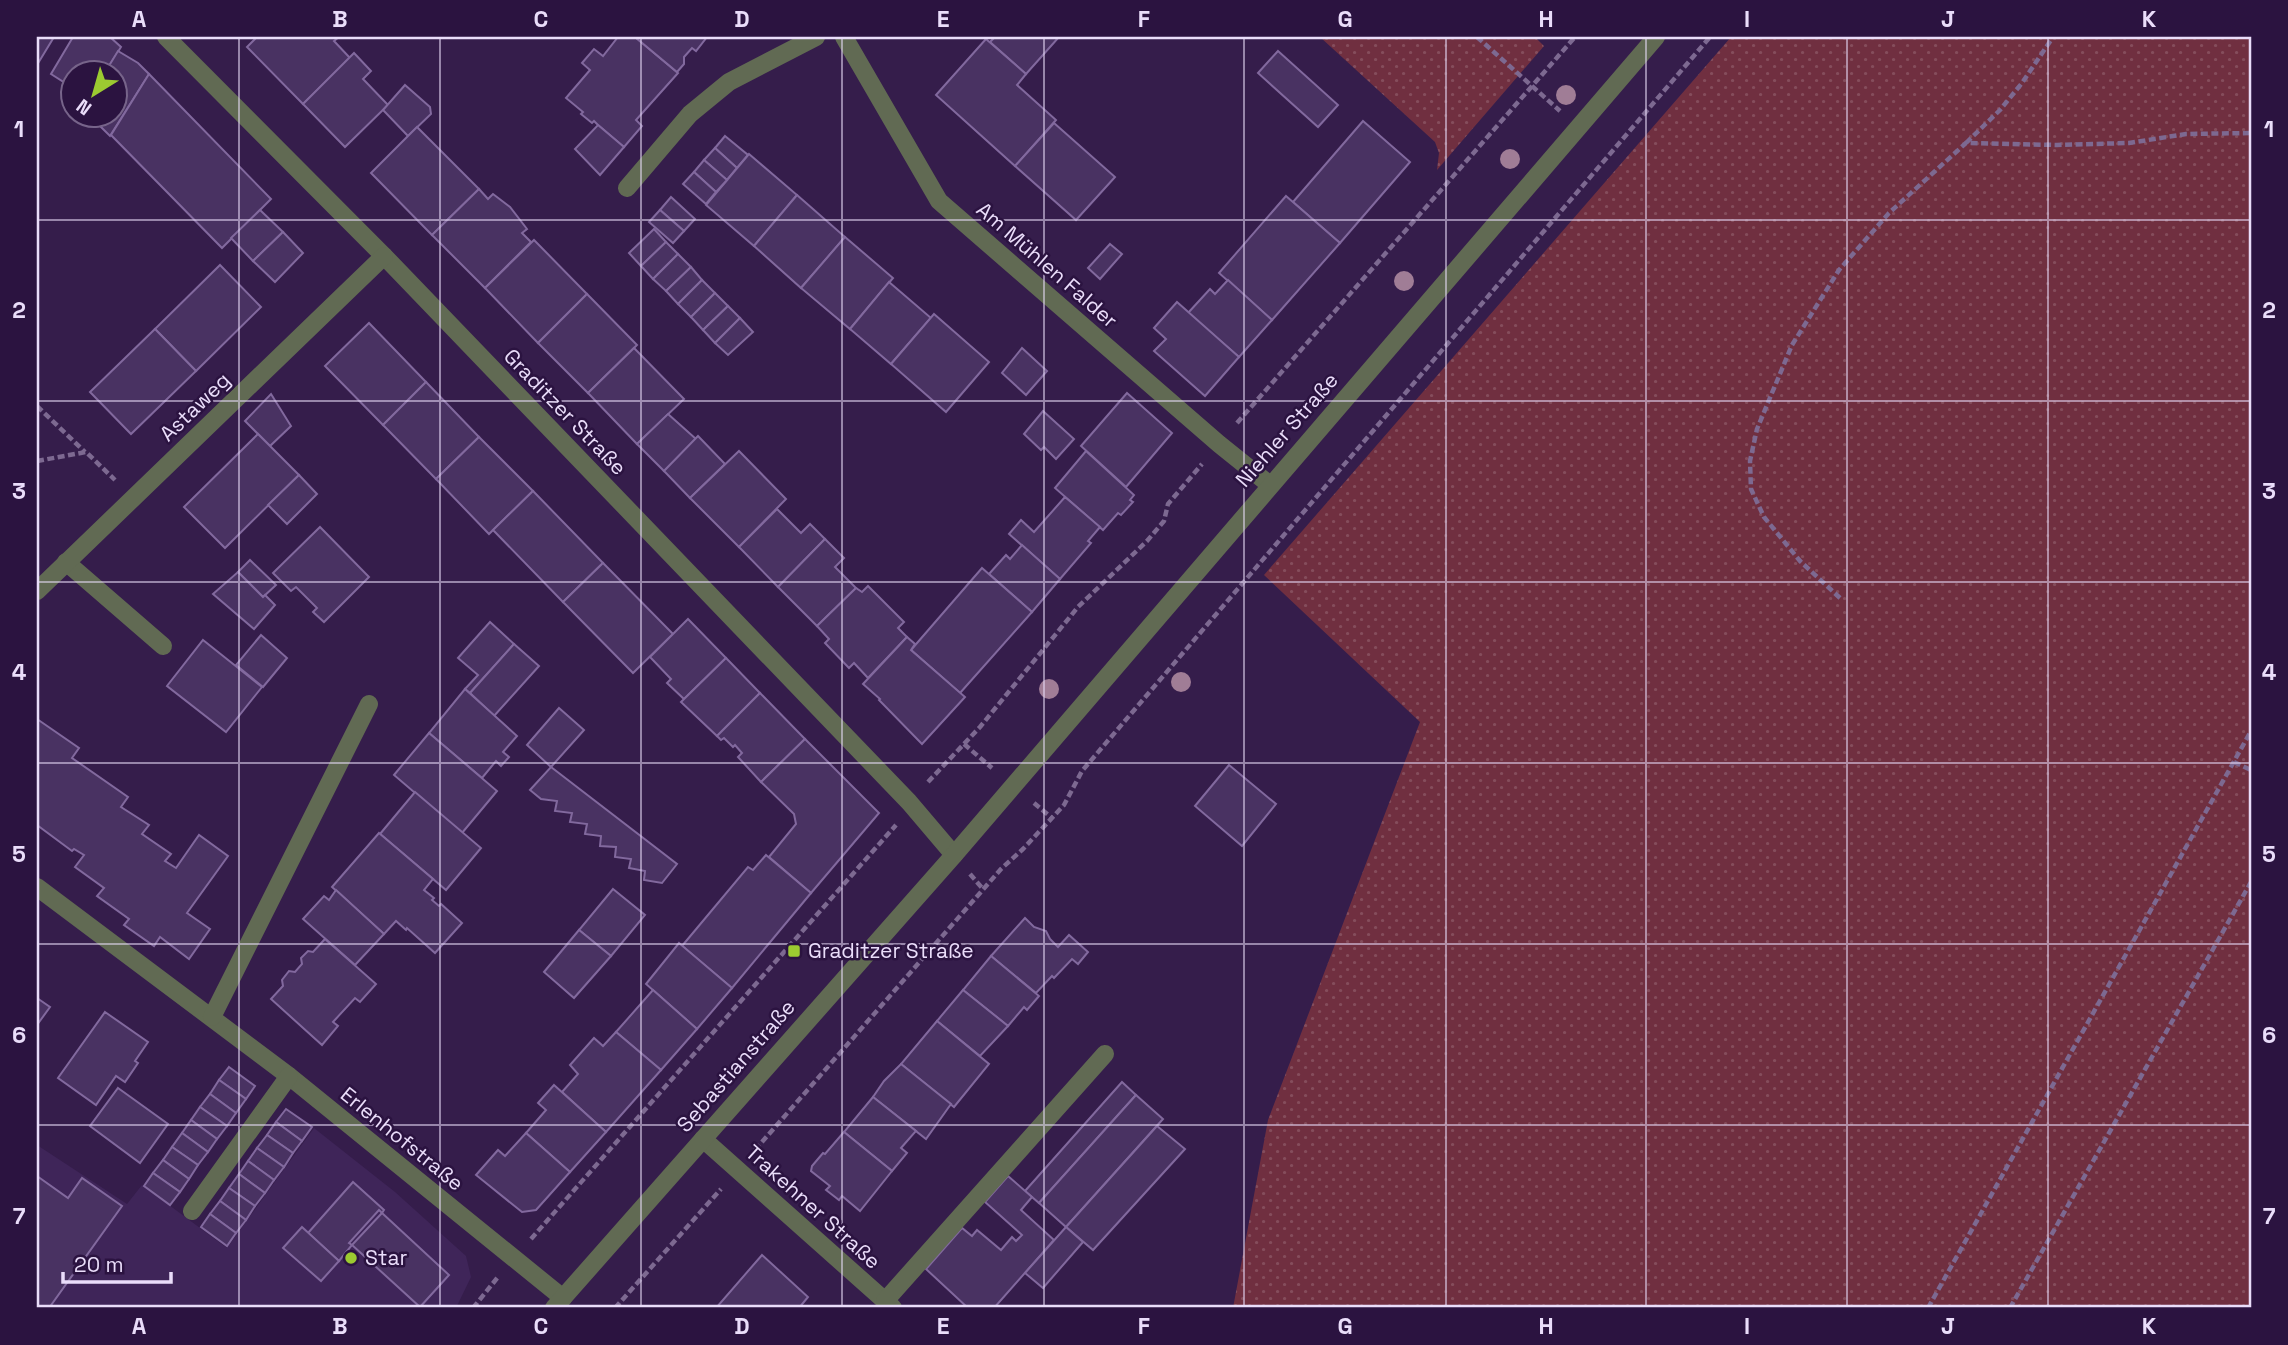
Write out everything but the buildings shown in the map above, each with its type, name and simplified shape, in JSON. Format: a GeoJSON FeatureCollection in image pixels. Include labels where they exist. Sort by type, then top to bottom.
{"type":"FeatureCollection","features":[{"type":"Feature","properties":{"kind":"street","name":"Graditzer Straße"},"geometry":{"type":"LineString","coordinates":[[166,37],[384,256],[909,802],[954,855]]}},
{"type":"Feature","properties":{"kind":"street"},"geometry":{"type":"LineString","coordinates":[[627,188],[690,114],[729,82],[816,37]]}},
{"type":"Feature","properties":{"kind":"street","name":"Am Mühlen Falder"},"geometry":{"type":"LineString","coordinates":[[844,37],[939,201],[1270,485]]}},
{"type":"Feature","properties":{"kind":"street","name":"Niehler Straße"},"geometry":{"type":"LineString","coordinates":[[954,855],[1656,37]]}},
{"type":"Feature","properties":{"kind":"street","name":"Astaweg"},"geometry":{"type":"LineString","coordinates":[[37,591],[384,256]]}},
{"type":"Feature","properties":{"kind":"street"},"geometry":{"type":"LineString","coordinates":[[66,562],[163,646]]}},
{"type":"Feature","properties":{"kind":"street"},"geometry":{"type":"LineString","coordinates":[[212,1017],[369,704]]}},
{"type":"Feature","properties":{"kind":"street","name":"Sebastianstraße"},"geometry":{"type":"LineString","coordinates":[[558,1303],[954,855]]}},
{"type":"Feature","properties":{"kind":"street","name":"Erlenhofstraße"},"geometry":{"type":"LineString","coordinates":[[37,887],[289,1076],[514,1258],[558,1303]]}},
{"type":"Feature","properties":{"kind":"street"},"geometry":{"type":"LineString","coordinates":[[889,1305],[1105,1054]]}},
{"type":"Feature","properties":{"kind":"street"},"geometry":{"type":"LineString","coordinates":[[192,1211],[289,1076]]}},
{"type":"Feature","properties":{"kind":"street","name":"Trakehner Straße"},"geometry":{"type":"LineString","coordinates":[[702,1139],[889,1305]]}},
{"type":"Feature","properties":{"kind":"path"},"geometry":{"type":"LineString","coordinates":[[1477,37],[1534,86],[1577,128]]}},
{"type":"Feature","properties":{"kind":"path"},"geometry":{"type":"LineString","coordinates":[[473,1308],[514,1258],[896,826],[909,802],[980,727],[1078,607],[1147,541],[1164,521],[1168,504],[1219,444],[1576,37]]}},
{"type":"Feature","properties":{"kind":"path"},"geometry":{"type":"LineString","coordinates":[[615,1308],[1000,869],[1024,849],[1064,805],[1082,771],[1710,37]]}},
{"type":"Feature","properties":{"kind":"path"},"geometry":{"type":"LineString","coordinates":[[1839,598],[1800,561],[1764,517],[1751,489],[1749,461],[1757,429],[1792,345],[1839,270],[1889,213],[2000,110],[2053,37]]}},
{"type":"Feature","properties":{"kind":"path"},"geometry":{"type":"LineString","coordinates":[[1966,143],[2129,143],[2186,134],[2251,133]]}},
{"type":"Feature","properties":{"kind":"path"},"geometry":{"type":"LineString","coordinates":[[37,406],[134,498]]}},
{"type":"Feature","properties":{"kind":"path"},"geometry":{"type":"LineString","coordinates":[[37,461],[86,452]]}},
{"type":"Feature","properties":{"kind":"path"},"geometry":{"type":"LineString","coordinates":[[1928,1308],[2251,731]]}},
{"type":"Feature","properties":{"kind":"path"},"geometry":{"type":"LineString","coordinates":[[2234,762],[2251,770]]}},
{"type":"Feature","properties":{"kind":"path"},"geometry":{"type":"LineString","coordinates":[[2010,1308],[2251,882]]}},
{"type":"Feature","properties":{"kind":"shaded area"},"geometry":{"type":"Polygon","coordinates":[[[1320,37],[1535,37],[1544,46],[1437,170],[1439,153],[1435,142],[1320,37]]]}},
{"type":"Feature","properties":{"kind":"shaded area"},"geometry":{"type":"Polygon","coordinates":[[[1731,37],[2251,37],[2251,1308],[1233,1308],[1268,1120],[1420,722],[1264,575],[1731,37]]]}},
{"type":"Feature","properties":{"kind":"shaded area"},"geometry":{"type":"Polygon","coordinates":[[[314,1128],[395,1192],[466,1256],[471,1277],[456,1308],[37,1308],[37,1145],[127,1204],[142,1185],[227,1248],[314,1128]]]}},
{"type":"Feature","properties":{"kind":"place","name":"Graditzer Straße"},"geometry":{"type":"Point","coordinates":[794,951]}},
{"type":"Feature","properties":{"kind":"place","name":"Star"},"geometry":{"type":"Point","coordinates":[351,1258]}}]}
